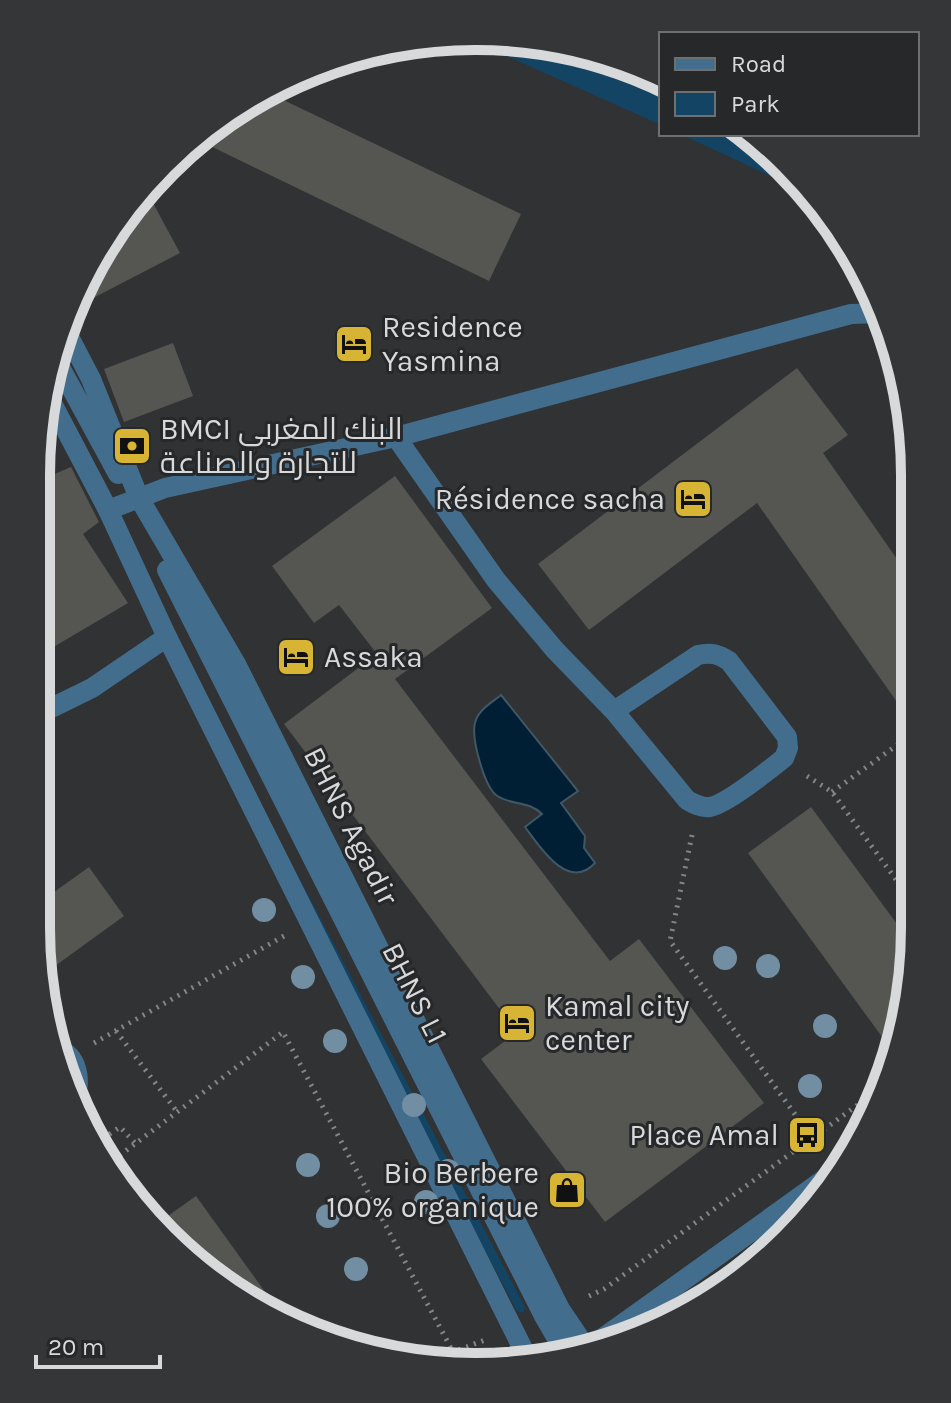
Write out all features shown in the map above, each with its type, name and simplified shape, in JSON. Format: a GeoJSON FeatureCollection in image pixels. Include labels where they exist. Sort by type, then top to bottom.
{"type":"FeatureCollection","features":[{"type":"Feature","properties":{"kind":"street"},"geometry":{"type":"LineString","coordinates":[[108,510],[165,488],[396,437],[851,314],[869,313]]}},
{"type":"Feature","properties":{"kind":"street","name":"BHNS Agadir"},"geometry":{"type":"LineString","coordinates":[[72,342],[91,379],[135,500],[236,664],[560,1309],[582,1340]]}},
{"type":"Feature","properties":{"kind":"street","name":"BHNS L1"},"geometry":{"type":"LineString","coordinates":[[63,371],[135,500],[561,1345]]}},
{"type":"Feature","properties":{"kind":"street"},"geometry":{"type":"LineString","coordinates":[[55,410],[108,510],[167,637],[523,1350]]}},
{"type":"Feature","properties":{"kind":"street"},"geometry":{"type":"LineString","coordinates":[[396,437],[496,580],[555,650],[614,711],[687,800],[698,807],[712,807],[724,801],[782,761],[788,748],[787,737],[729,661],[720,655],[698,655],[614,711]]}},
{"type":"Feature","properties":{"kind":"street"},"geometry":{"type":"LineString","coordinates":[[50,709],[92,688],[167,637]]}},
{"type":"Feature","properties":{"kind":"street"},"geometry":{"type":"LineString","coordinates":[[72,1061],[76,1065],[79,1082]]}},
{"type":"Feature","properties":{"kind":"street"},"geometry":{"type":"LineString","coordinates":[[614,1329],[812,1188]]}},
{"type":"Feature","properties":{"kind":"path"},"geometry":{"type":"LineString","coordinates":[[832,792],[901,742]]}},
{"type":"Feature","properties":{"kind":"path"},"geometry":{"type":"LineString","coordinates":[[782,761],[832,792],[901,886]]}},
{"type":"Feature","properties":{"kind":"path"},"geometry":{"type":"LineString","coordinates":[[698,807],[670,941],[812,1138]]}},
{"type":"Feature","properties":{"kind":"path"},"geometry":{"type":"LineString","coordinates":[[68,1050],[116,1030],[309,922]]}},
{"type":"Feature","properties":{"kind":"path"},"geometry":{"type":"LineString","coordinates":[[116,1030],[178,1113]]}},
{"type":"Feature","properties":{"kind":"path"},"geometry":{"type":"LineString","coordinates":[[118,1157],[283,1032],[453,1352]]}},
{"type":"Feature","properties":{"kind":"path"},"geometry":{"type":"LineString","coordinates":[[577,1303],[604,1289],[864,1100]]}},
{"type":"Feature","properties":{"kind":"path"},"geometry":{"type":"LineString","coordinates":[[105,1137],[120,1127],[136,1144]]}},
{"type":"Feature","properties":{"kind":"green space"},"geometry":{"type":"Polygon","coordinates":[[[495,51],[559,58],[638,82],[659,92],[659,124],[495,51]]]}},
{"type":"Feature","properties":{"kind":"green space"},"geometry":{"type":"Polygon","coordinates":[[[684,136],[732,136],[782,181],[684,136]]]}},
{"type":"Feature","properties":{"kind":"green space"},"geometry":{"type":"Polygon","coordinates":[[[146,587],[525,1307],[523,1313],[517,1311],[137,591],[146,587]]]}},
{"type":"Feature","properties":{"kind":"shaded area"},"geometry":{"type":"Polygon","coordinates":[[[501,695],[578,791],[561,803],[585,836],[584,848],[595,863],[585,871],[565,870],[547,855],[525,827],[542,814],[496,795],[487,782],[477,750],[475,723],[482,711],[501,695]]]}},
{"type":"Feature","properties":{"kind":"building"},"geometry":{"type":"Polygon","coordinates":[[[279,98],[521,214],[489,281],[208,145],[279,98]]]}},
{"type":"Feature","properties":{"kind":"building"},"geometry":{"type":"Polygon","coordinates":[[[152,200],[180,253],[88,301],[122,239],[152,200]]]}},
{"type":"Feature","properties":{"kind":"building"},"geometry":{"type":"Polygon","coordinates":[[[173,343],[193,396],[124,422],[104,369],[173,343]]]}},
{"type":"Feature","properties":{"kind":"building","name":"Résidence sacha"},"geometry":{"type":"Polygon","coordinates":[[[797,368],[848,435],[823,453],[901,565],[901,708],[757,503],[589,630],[538,564],[797,368]]]}},
{"type":"Feature","properties":{"kind":"building"},"geometry":{"type":"Polygon","coordinates":[[[71,467],[99,522],[83,534],[128,603],[50,649],[50,476],[71,467]]]}},
{"type":"Feature","properties":{"kind":"building"},"geometry":{"type":"Polygon","coordinates":[[[395,476],[492,608],[395,679],[610,961],[639,939],[764,1103],[605,1222],[481,1059],[517,1032],[284,724],[377,654],[339,605],[314,623],[272,566],[395,476]]]}},
{"type":"Feature","properties":{"kind":"building"},"geometry":{"type":"Polygon","coordinates":[[[811,807],[901,929],[897,983],[886,1042],[748,853],[811,807]]]}},
{"type":"Feature","properties":{"kind":"building"},"geometry":{"type":"Polygon","coordinates":[[[89,867],[124,916],[52,968],[50,895],[89,867]]]}},
{"type":"Feature","properties":{"kind":"building"},"geometry":{"type":"Polygon","coordinates":[[[196,1196],[271,1300],[216,1265],[165,1218],[196,1196]]]}},
{"type":"Feature","properties":{"kind":"place","name":"Residence Yasmina"},"geometry":{"type":"Point","coordinates":[354,344]}},
{"type":"Feature","properties":{"kind":"place","name":"BMCI البنك المغربي للتجارة والصناعة"},"geometry":{"type":"Point","coordinates":[132,446]}},
{"type":"Feature","properties":{"kind":"place","name":"Résidence sacha"},"geometry":{"type":"Point","coordinates":[693,499]}},
{"type":"Feature","properties":{"kind":"place","name":"Assaka"},"geometry":{"type":"Point","coordinates":[296,657]}},
{"type":"Feature","properties":{"kind":"place","name":"Kamal city center"},"geometry":{"type":"Point","coordinates":[517,1023]}},
{"type":"Feature","properties":{"kind":"place","name":"Place Amal"},"geometry":{"type":"Point","coordinates":[807,1135]}},
{"type":"Feature","properties":{"kind":"place","name":"Bio Berbere 100% organique"},"geometry":{"type":"Point","coordinates":[567,1190]}}]}
